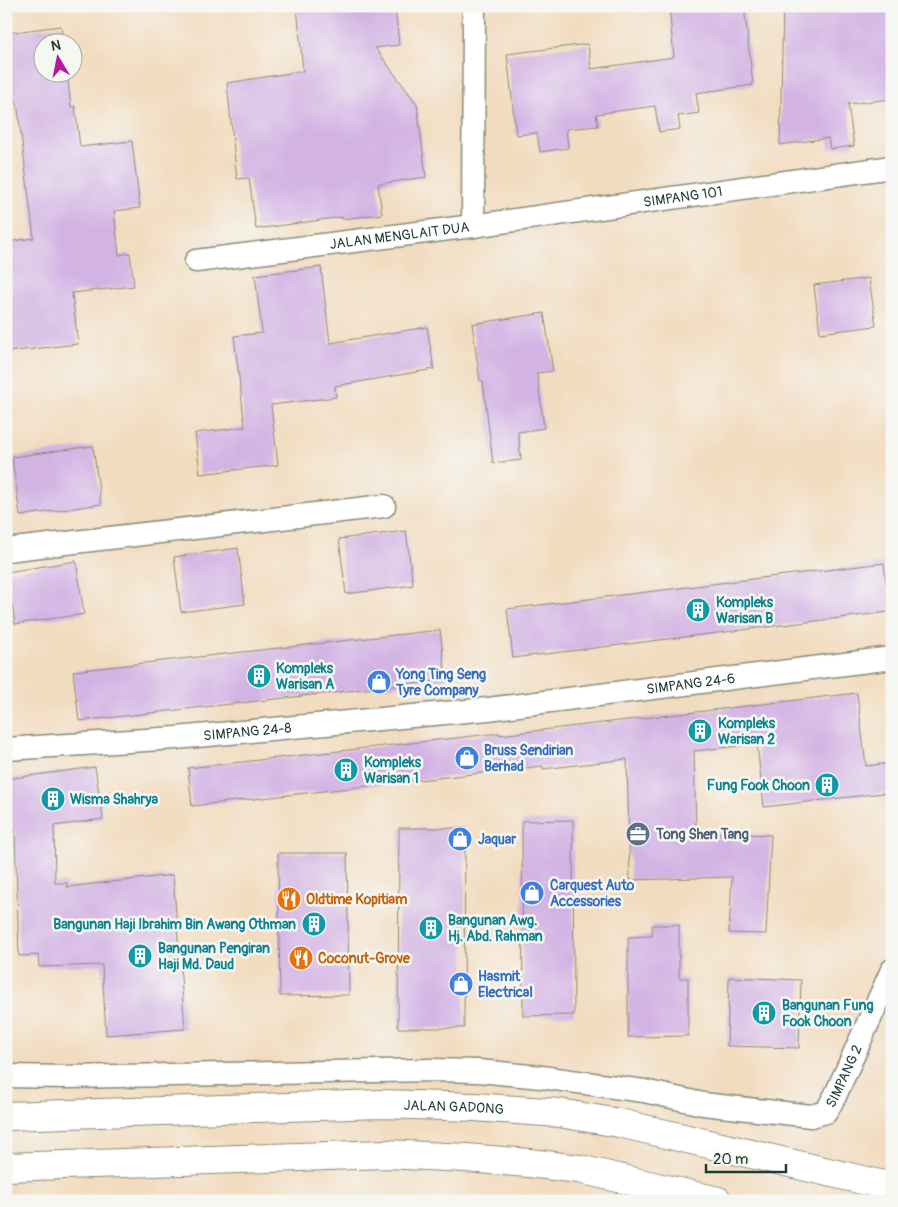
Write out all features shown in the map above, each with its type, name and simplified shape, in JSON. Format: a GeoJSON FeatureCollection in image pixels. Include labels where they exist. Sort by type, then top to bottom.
{"type":"FeatureCollection","features":[{"type":"Feature","properties":{"kind":"main road","name":"JALAN GADONG"},"geometry":{"type":"LineString","coordinates":[[6,1116],[382,1104],[474,1107],[559,1113],[619,1123],[892,1188]]}},
{"type":"Feature","properties":{"kind":"main road"},"geometry":{"type":"LineString","coordinates":[[6,1167],[386,1154],[466,1158],[579,1169],[718,1201]]}},
{"type":"Feature","properties":{"kind":"street","name":"JALAN MENGLAIT DUA"},"geometry":{"type":"LineString","coordinates":[[196,261],[473,226],[474,6]]}},
{"type":"Feature","properties":{"kind":"street","name":"SIMPANG 101"},"geometry":{"type":"LineString","coordinates":[[473,226],[892,167]]}},
{"type":"Feature","properties":{"kind":"street"},"geometry":{"type":"LineString","coordinates":[[6,550],[384,506]]}},
{"type":"Feature","properties":{"kind":"street","name":"SIMPANG 24-6"},"geometry":{"type":"LineString","coordinates":[[488,709],[892,658]]}},
{"type":"Feature","properties":{"kind":"street","name":"SIMPANG 24-8"},"geometry":{"type":"LineString","coordinates":[[6,749],[176,738],[488,709]]}},
{"type":"Feature","properties":{"kind":"street","name":"SIMPANG 2"},"geometry":{"type":"LineString","coordinates":[[6,1076],[68,1077],[479,1071],[644,1091],[703,1104],[811,1116],[826,1112],[892,970]]}},
{"type":"Feature","properties":{"kind":"building"},"geometry":{"type":"Polygon","coordinates":[[[297,6],[395,6],[399,45],[375,48],[417,104],[426,177],[378,184],[382,214],[342,219],[342,217],[256,229],[249,178],[237,179],[227,83],[303,71],[297,6]]]}},
{"type":"Feature","properties":{"kind":"building"},"geometry":{"type":"Polygon","coordinates":[[[669,6],[744,6],[753,85],[696,93],[699,113],[678,116],[680,129],[659,132],[655,106],[596,114],[598,126],[566,129],[568,148],[540,152],[537,133],[516,135],[507,54],[588,44],[591,69],[674,57],[669,6]]]}},
{"type":"Feature","properties":{"kind":"building"},"geometry":{"type":"Polygon","coordinates":[[[783,6],[892,6],[892,99],[848,104],[854,146],[830,149],[828,138],[780,145],[783,6]]]}},
{"type":"Feature","properties":{"kind":"building"},"geometry":{"type":"Polygon","coordinates":[[[61,26],[62,32],[32,32],[32,82],[68,82],[71,107],[75,106],[80,147],[132,141],[140,208],[114,211],[119,255],[130,253],[134,286],[72,293],[78,344],[6,352],[6,242],[34,238],[17,102],[6,104],[6,33],[61,26]]]}},
{"type":"Feature","properties":{"kind":"building"},"geometry":{"type":"Polygon","coordinates":[[[321,267],[330,343],[427,327],[434,369],[335,386],[336,397],[271,405],[278,465],[200,474],[195,433],[245,427],[234,336],[262,333],[255,275],[321,267]]]}},
{"type":"Feature","properties":{"kind":"building"},"geometry":{"type":"Polygon","coordinates":[[[869,278],[876,326],[820,333],[814,285],[869,278]]]}},
{"type":"Feature","properties":{"kind":"building"},"geometry":{"type":"Polygon","coordinates":[[[544,313],[553,371],[537,373],[544,428],[518,432],[521,460],[493,463],[483,381],[480,381],[472,324],[544,313]]]}},
{"type":"Feature","properties":{"kind":"building"},"geometry":{"type":"Polygon","coordinates":[[[93,446],[101,504],[20,516],[12,457],[93,446]]]}},
{"type":"Feature","properties":{"kind":"building"},"geometry":{"type":"Polygon","coordinates":[[[406,531],[413,585],[346,594],[339,539],[406,531]]]}},
{"type":"Feature","properties":{"kind":"building"},"geometry":{"type":"Polygon","coordinates":[[[238,548],[245,604],[181,612],[174,557],[238,548]]]}},
{"type":"Feature","properties":{"kind":"building"},"geometry":{"type":"Polygon","coordinates":[[[76,561],[84,614],[15,624],[7,572],[76,561]]]}},
{"type":"Feature","properties":{"kind":"building","name":"Kompleks Warisan B"},"geometry":{"type":"Polygon","coordinates":[[[884,563],[889,612],[513,658],[507,609],[884,563]]]}},
{"type":"Feature","properties":{"kind":"building","name":"Kompleks Warisan A"},"geometry":{"type":"Polygon","coordinates":[[[440,630],[446,680],[79,721],[73,671],[440,630]]]}},
{"type":"Feature","properties":{"kind":"building"},"geometry":{"type":"Polygon","coordinates":[[[857,693],[866,766],[892,763],[892,792],[764,807],[757,744],[694,751],[696,832],[771,835],[766,934],[729,933],[732,877],[630,880],[627,759],[543,769],[543,766],[192,806],[188,768],[500,733],[500,735],[857,693]]]}},
{"type":"Feature","properties":{"kind":"building"},"geometry":{"type":"Polygon","coordinates":[[[95,767],[103,819],[54,826],[55,883],[67,883],[67,887],[173,875],[185,1029],[106,1035],[102,965],[39,967],[38,955],[19,956],[15,831],[6,832],[6,779],[95,767]]]}},
{"type":"Feature","properties":{"kind":"building"},"geometry":{"type":"Polygon","coordinates":[[[573,820],[574,1015],[523,1016],[522,821],[573,820]]]}},
{"type":"Feature","properties":{"kind":"building","name":"Bangunan Awg. Hj. Abd. Rahman"},"geometry":{"type":"Polygon","coordinates":[[[399,828],[465,828],[464,1028],[398,1028],[399,828]]]}},
{"type":"Feature","properties":{"kind":"building","name":"Bangunan Haji Ibrahim Bin Awang Othman"},"geometry":{"type":"Polygon","coordinates":[[[278,853],[347,853],[349,995],[280,996],[278,853]]]}},
{"type":"Feature","properties":{"kind":"building"},"geometry":{"type":"Polygon","coordinates":[[[652,925],[679,925],[679,978],[688,978],[688,1036],[628,1037],[628,937],[652,936],[652,925]]]}},
{"type":"Feature","properties":{"kind":"building","name":"Bangunan Fung Fook Choon"},"geometry":{"type":"Polygon","coordinates":[[[729,977],[801,980],[799,1048],[727,1046],[729,977]]]}},
{"type":"Feature","properties":{"kind":"place","name":"Kompleks Warisan B"},"geometry":{"type":"Point","coordinates":[698,610]}},
{"type":"Feature","properties":{"kind":"place","name":"Kompleks Warisan A"},"geometry":{"type":"Point","coordinates":[259,676]}},
{"type":"Feature","properties":{"kind":"place","name":"Yong Ting Seng Tyre Company"},"geometry":{"type":"Point","coordinates":[379,682]}},
{"type":"Feature","properties":{"kind":"place","name":"Kompleks Warisan 2"},"geometry":{"type":"Point","coordinates":[700,731]}},
{"type":"Feature","properties":{"kind":"place","name":"Bruss Sendirian Berhad"},"geometry":{"type":"Point","coordinates":[467,758]}},
{"type":"Feature","properties":{"kind":"place","name":"Kompleks Warisan 1"},"geometry":{"type":"Point","coordinates":[346,770]}},
{"type":"Feature","properties":{"kind":"place","name":"Fung Fook Choon"},"geometry":{"type":"Point","coordinates":[827,785]}},
{"type":"Feature","properties":{"kind":"place","name":"Wisma Shahrya"},"geometry":{"type":"Point","coordinates":[53,799]}},
{"type":"Feature","properties":{"kind":"place","name":"Tong Shen Tang"},"geometry":{"type":"Point","coordinates":[638,834]}},
{"type":"Feature","properties":{"kind":"place","name":"Jaquar"},"geometry":{"type":"Point","coordinates":[460,839]}},
{"type":"Feature","properties":{"kind":"place","name":"Carquest Auto Accessories"},"geometry":{"type":"Point","coordinates":[532,893]}},
{"type":"Feature","properties":{"kind":"place","name":"Oldtime Kopitiam"},"geometry":{"type":"Point","coordinates":[289,899]}},
{"type":"Feature","properties":{"kind":"place","name":"Bangunan Haji Ibrahim Bin Awang Othman"},"geometry":{"type":"Point","coordinates":[314,924]}},
{"type":"Feature","properties":{"kind":"place","name":"Bangunan Awg. Hj. Abd. Rahman"},"geometry":{"type":"Point","coordinates":[431,928]}},
{"type":"Feature","properties":{"kind":"place","name":"Bangunan Pengiran Haji Md. Daud"},"geometry":{"type":"Point","coordinates":[140,956]}},
{"type":"Feature","properties":{"kind":"place","name":"Coconut-Grove"},"geometry":{"type":"Point","coordinates":[301,958]}},
{"type":"Feature","properties":{"kind":"place","name":"Hasmit Electrical"},"geometry":{"type":"Point","coordinates":[461,984]}},
{"type":"Feature","properties":{"kind":"place","name":"Bangunan Fung Fook Choon"},"geometry":{"type":"Point","coordinates":[764,1013]}}]}
